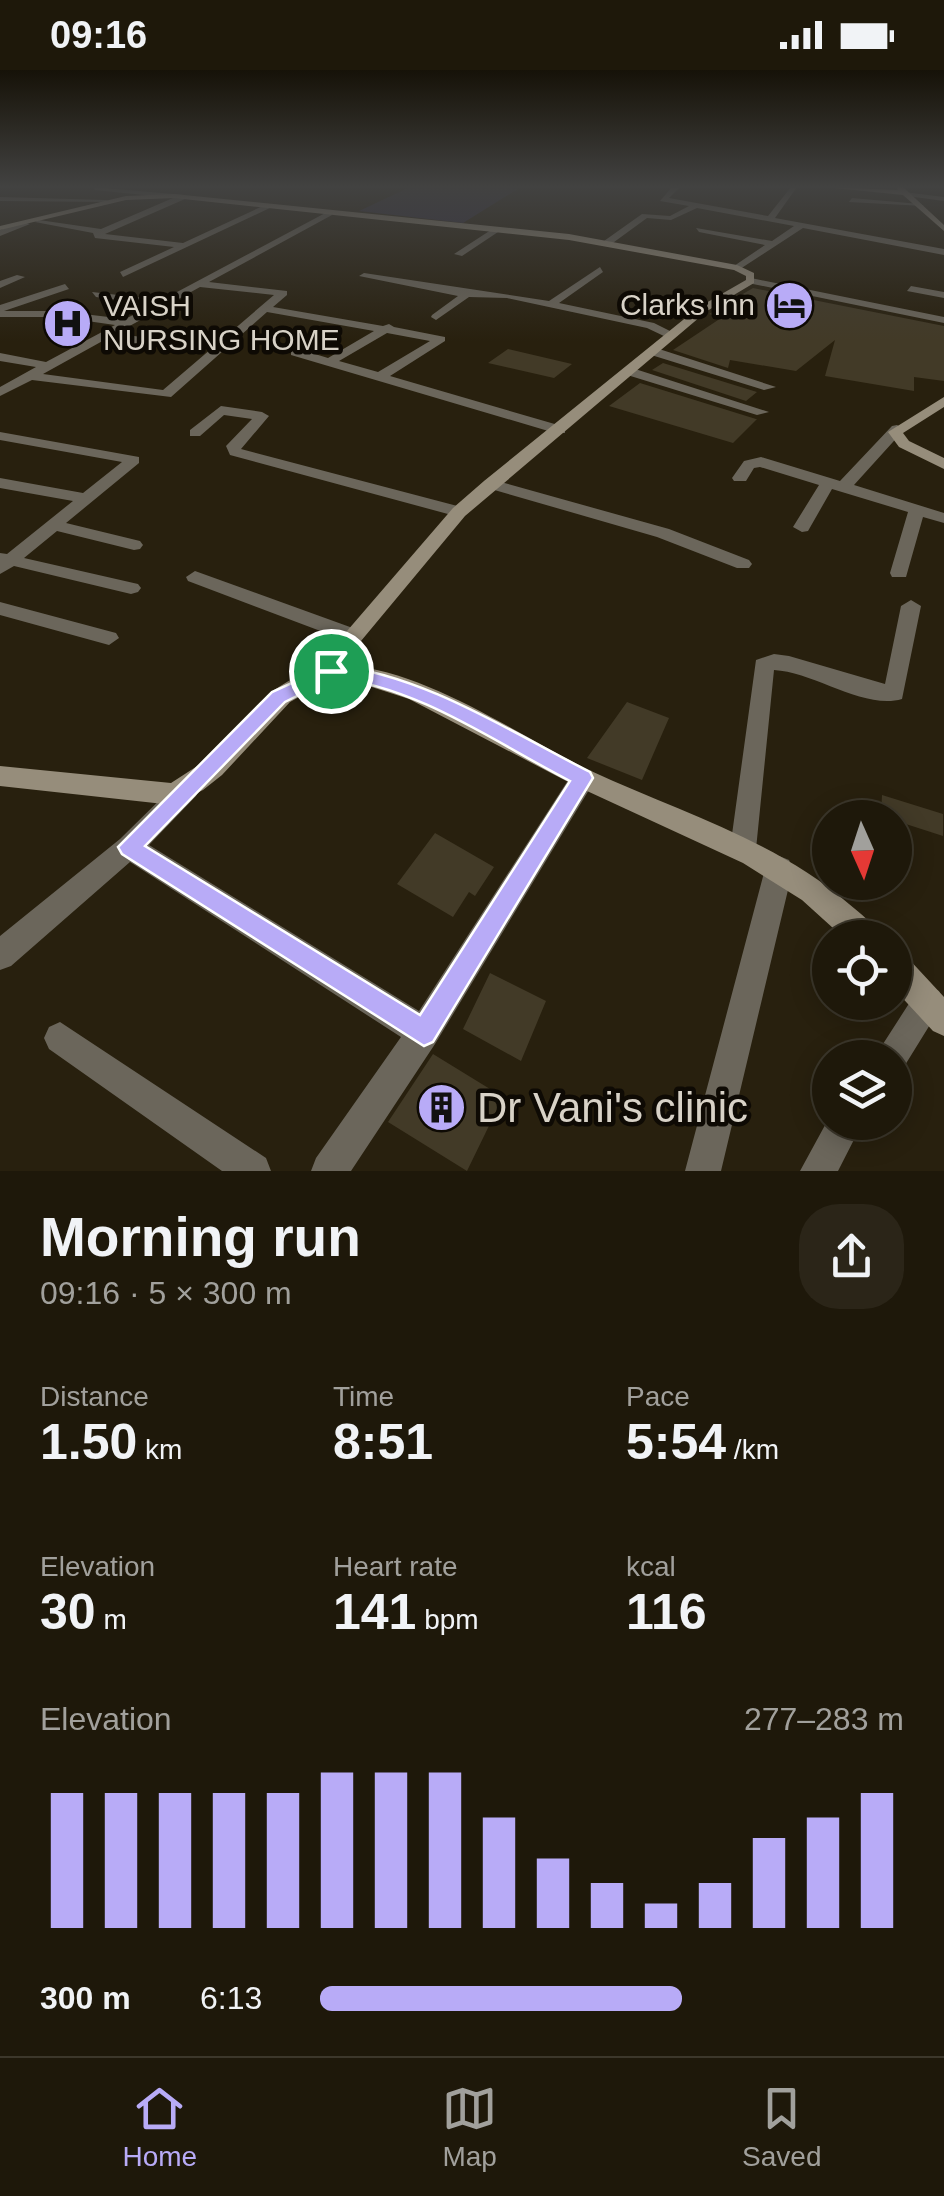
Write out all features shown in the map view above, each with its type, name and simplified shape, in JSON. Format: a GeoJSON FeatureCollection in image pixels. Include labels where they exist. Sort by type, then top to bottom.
{"type":"FeatureCollection","features":[{"type":"Feature","properties":{"kind":"street"},"geometry":{"type":"LineString","coordinates":[[124,238],[186,246]]}},
{"type":"Feature","properties":{"kind":"street"},"geometry":{"type":"LineString","coordinates":[[123,274],[202,238]]}},
{"type":"Feature","properties":{"kind":"street"},"geometry":{"type":"LineString","coordinates":[[0,392],[282,238]]}},
{"type":"Feature","properties":{"kind":"street"},"geometry":{"type":"LineString","coordinates":[[459,254],[484,238]]}},
{"type":"Feature","properties":{"kind":"street"},"geometry":{"type":"LineString","coordinates":[[568,238],[736,268],[748,271],[751,280]]}},
{"type":"Feature","properties":{"kind":"street"},"geometry":{"type":"LineString","coordinates":[[607,243],[614,238]]}},
{"type":"Feature","properties":{"kind":"street"},"geometry":{"type":"LineString","coordinates":[[744,238],[774,244]]}},
{"type":"Feature","properties":{"kind":"street"},"geometry":{"type":"LineString","coordinates":[[736,268],[782,238]]}},
{"type":"Feature","properties":{"kind":"street"},"geometry":{"type":"LineString","coordinates":[[869,238],[944,252]]}},
{"type":"Feature","properties":{"kind":"street"},"geometry":{"type":"LineString","coordinates":[[384,280],[406,266]]}},
{"type":"Feature","properties":{"kind":"street"},"geometry":{"type":"LineString","coordinates":[[552,304],[600,270]]}},
{"type":"Feature","properties":{"kind":"street"},"geometry":{"type":"LineString","coordinates":[[364,276],[467,294],[506,295],[650,325],[670,335]]}},
{"type":"Feature","properties":{"kind":"street"},"geometry":{"type":"LineString","coordinates":[[0,285],[20,278]]}},
{"type":"Feature","properties":{"kind":"street"},"geometry":{"type":"LineString","coordinates":[[0,955],[129,847],[278,697],[331,671],[354,636],[460,512],[490,484],[560,430],[670,335],[751,280],[944,320]]}},
{"type":"Feature","properties":{"kind":"street"},"geometry":{"type":"LineString","coordinates":[[32,376],[166,394],[284,294],[198,284]]}},
{"type":"Feature","properties":{"kind":"street"},"geometry":{"type":"LineString","coordinates":[[0,311],[65,287]]}},
{"type":"Feature","properties":{"kind":"street"},"geometry":{"type":"LineString","coordinates":[[911,289],[944,295]]}},
{"type":"Feature","properties":{"kind":"street"},"geometry":{"type":"LineString","coordinates":[[96,294],[164,303]]}},
{"type":"Feature","properties":{"kind":"street"},"geometry":{"type":"LineString","coordinates":[[436,316],[467,294]]}},
{"type":"Feature","properties":{"kind":"street"},"geometry":{"type":"LineString","coordinates":[[268,309],[441,338],[381,376]]}},
{"type":"Feature","properties":{"kind":"street"},"geometry":{"type":"LineString","coordinates":[[0,311],[128,322]]}},
{"type":"Feature","properties":{"kind":"street"},"geometry":{"type":"LineString","coordinates":[[331,361],[389,327]]}},
{"type":"Feature","properties":{"kind":"street"},"geometry":{"type":"LineString","coordinates":[[324,333],[294,350],[560,430]]}},
{"type":"Feature","properties":{"kind":"street"},"geometry":{"type":"LineString","coordinates":[[652,351],[769,387]]}},
{"type":"Feature","properties":{"kind":"street"},"geometry":{"type":"LineString","coordinates":[[2,359],[48,366]]}},
{"type":"Feature","properties":{"kind":"street"},"geometry":{"type":"LineString","coordinates":[[628,371],[762,412]]}},
{"type":"Feature","properties":{"kind":"street"},"geometry":{"type":"LineString","coordinates":[[802,528],[835,486],[897,429],[944,401]]}},
{"type":"Feature","properties":{"kind":"street"},"geometry":{"type":"LineString","coordinates":[[195,432],[220,410],[262,416],[233,446],[235,452],[460,512]]}},
{"type":"Feature","properties":{"kind":"street"},"geometry":{"type":"LineString","coordinates":[[897,429],[899,441],[944,464]]}},
{"type":"Feature","properties":{"kind":"street"},"geometry":{"type":"LineString","coordinates":[[0,436],[134,460],[57,526],[4,562]]}},
{"type":"Feature","properties":{"kind":"street"},"geometry":{"type":"LineString","coordinates":[[740,478],[755,462],[944,518]]}},
{"type":"Feature","properties":{"kind":"street"},"geometry":{"type":"LineString","coordinates":[[0,484],[88,499]]}},
{"type":"Feature","properties":{"kind":"street"},"geometry":{"type":"LineString","coordinates":[[490,484],[663,533],[743,564]]}},
{"type":"Feature","properties":{"kind":"street"},"geometry":{"type":"LineString","coordinates":[[900,573],[917,510]]}},
{"type":"Feature","properties":{"kind":"street"},"geometry":{"type":"LineString","coordinates":[[57,526],[134,545]]}},
{"type":"Feature","properties":{"kind":"street"},"geometry":{"type":"LineString","coordinates":[[4,562],[132,588]]}},
{"type":"Feature","properties":{"kind":"street"},"geometry":{"type":"LineString","coordinates":[[195,577],[354,636]]}},
{"type":"Feature","properties":{"kind":"street"},"geometry":{"type":"LineString","coordinates":[[743,849],[764,665],[782,661],[870,692],[894,693],[912,606]]}},
{"type":"Feature","properties":{"kind":"street"},"geometry":{"type":"LineString","coordinates":[[0,608],[109,638]]}},
{"type":"Feature","properties":{"kind":"street"},"geometry":{"type":"LineString","coordinates":[[331,671],[360,674],[417,693],[583,778],[743,849],[821,896],[846,920]]}},
{"type":"Feature","properties":{"kind":"street"},"geometry":{"type":"LineString","coordinates":[[0,776],[158,795],[187,788]]}},
{"type":"Feature","properties":{"kind":"street"},"geometry":{"type":"LineString","coordinates":[[329,1171],[424,1033],[583,778]]}},
{"type":"Feature","properties":{"kind":"street"},"geometry":{"type":"LineString","coordinates":[[129,847],[424,1033]]}},
{"type":"Feature","properties":{"kind":"street"},"geometry":{"type":"LineString","coordinates":[[703,1171],[778,869]]}},
{"type":"Feature","properties":{"kind":"street"},"geometry":{"type":"LineString","coordinates":[[908,1040],[936,1011],[912,985]]}},
{"type":"Feature","properties":{"kind":"street"},"geometry":{"type":"LineString","coordinates":[[60,1038],[253,1171]]}},
{"type":"Feature","properties":{"kind":"street"},"geometry":{"type":"LineString","coordinates":[[818,1171],[836,1140]]}},
{"type":"Feature","properties":{"kind":"lane"},"geometry":{"type":"LineString","coordinates":[[104,336],[171,345]]}},
{"type":"Feature","properties":{"kind":"building"},"geometry":{"type":"Polygon","coordinates":[[[753,288],[944,326],[944,381],[914,377],[914,391],[825,376],[835,340],[796,371],[730,360],[728,368],[673,350],[721,318],[709,314],[753,288]]]}},
{"type":"Feature","properties":{"kind":"building"},"geometry":{"type":"Polygon","coordinates":[[[508,349],[572,364],[554,378],[488,363],[508,349]]]}},
{"type":"Feature","properties":{"kind":"building"},"geometry":{"type":"Polygon","coordinates":[[[663,363],[757,392],[746,401],[652,370],[663,363]]]}},
{"type":"Feature","properties":{"kind":"building"},"geometry":{"type":"Polygon","coordinates":[[[640,383],[757,419],[733,443],[609,406],[640,383]]]}},
{"type":"Feature","properties":{"kind":"building"},"geometry":{"type":"Polygon","coordinates":[[[627,702],[669,718],[642,780],[587,758],[627,702]]]}},
{"type":"Feature","properties":{"kind":"building"},"geometry":{"type":"Polygon","coordinates":[[[912,804],[943,814],[943,836],[912,826],[912,804]]]}},
{"type":"Feature","properties":{"kind":"building"},"geometry":{"type":"Polygon","coordinates":[[[435,833],[494,867],[475,896],[469,892],[453,917],[397,884],[435,833]]]}},
{"type":"Feature","properties":{"kind":"building"},"geometry":{"type":"Polygon","coordinates":[[[490,973],[546,1001],[521,1061],[463,1029],[490,973]]]}},
{"type":"Feature","properties":{"kind":"building","name":"Dr Vani's clinic"},"geometry":{"type":"Polygon","coordinates":[[[433,1054],[503,1097],[467,1171],[388,1122],[433,1054]]]}},
{"type":"Feature","properties":{"kind":"place","name":"Clarks Inn"},"geometry":{"type":"Point","coordinates":[790,305]}},
{"type":"Feature","properties":{"kind":"place","name":"VAISH NURSING HOME"},"geometry":{"type":"Point","coordinates":[68,323]}},
{"type":"Feature","properties":{"kind":"place","name":"Dr Vani's clinic"},"geometry":{"type":"Point","coordinates":[442,1107]}},
{"type":"Feature","properties":{"kind":"route"},"geometry":{"type":"LineString","coordinates":[[331,671],[360,674],[417,693],[583,778],[424,1033],[129,847],[278,697],[331,671]]}}]}
